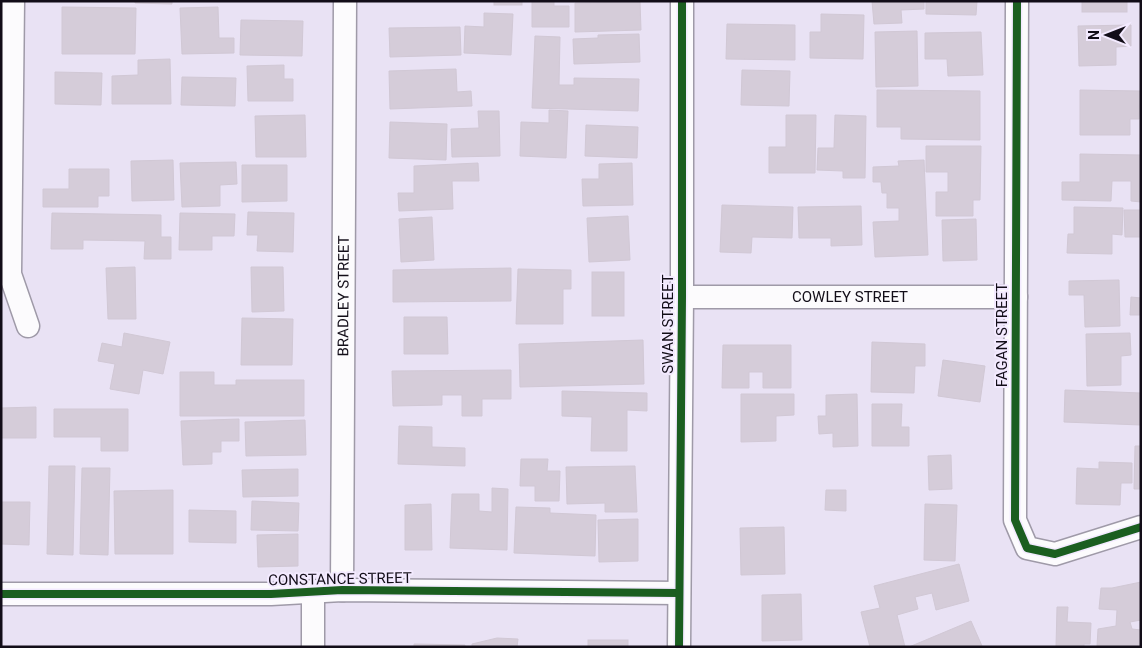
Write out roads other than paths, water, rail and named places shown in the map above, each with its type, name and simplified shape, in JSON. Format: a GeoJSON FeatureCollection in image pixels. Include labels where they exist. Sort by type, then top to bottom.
{"type":"FeatureCollection","features":[{"type":"Feature","properties":{"kind":"street"},"geometry":{"type":"LineString","coordinates":[[13,1],[10,274],[28,326]]}},
{"type":"Feature","properties":{"kind":"street","name":"BRADLEY STREET"},"geometry":{"type":"LineString","coordinates":[[342,590],[345,1]]}},
{"type":"Feature","properties":{"kind":"street","name":"SWAN STREET"},"geometry":{"type":"LineString","coordinates":[[679,647],[682,1]]}},
{"type":"Feature","properties":{"kind":"street","name":"FAGAN STREET"},"geometry":{"type":"LineString","coordinates":[[1017,1],[1015,520],[1027,548],[1055,554],[1141,527]]}},
{"type":"Feature","properties":{"kind":"street","name":"COWLEY STREET"},"geometry":{"type":"LineString","coordinates":[[682,297],[1016,297]]}},
{"type":"Feature","properties":{"kind":"street","name":"CONSTANCE STREET"},"geometry":{"type":"LineString","coordinates":[[1,594],[271,594],[342,590],[679,593]]}},
{"type":"Feature","properties":{"kind":"street"},"geometry":{"type":"LineString","coordinates":[[313,592],[313,647]]}}]}
